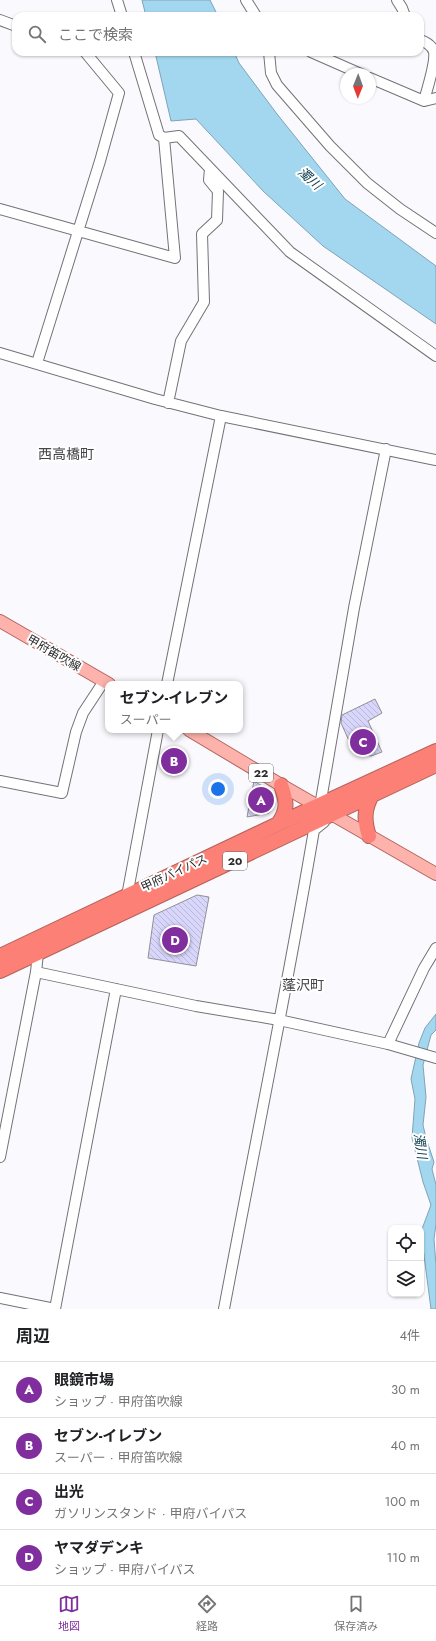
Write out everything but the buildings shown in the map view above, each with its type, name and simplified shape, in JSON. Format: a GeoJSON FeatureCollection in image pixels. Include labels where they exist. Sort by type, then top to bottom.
{"type":"FeatureCollection","features":[{"type":"Feature","properties":{"kind":"highway","name":"甲府バイパス"},"geometry":{"type":"LineString","coordinates":[[0,956],[436,751]]}},
{"type":"Feature","properties":{"kind":"highway","name":"甲府バイパス"},"geometry":{"type":"LineString","coordinates":[[0,971],[436,765]]}},
{"type":"Feature","properties":{"kind":"highway"},"geometry":{"type":"LineString","coordinates":[[278,824],[285,814],[285,796],[282,786]]}},
{"type":"Feature","properties":{"kind":"highway"},"geometry":{"type":"LineString","coordinates":[[369,836],[365,815],[368,802],[372,795]]}},
{"type":"Feature","properties":{"kind":"main road","name":"甲府笛吹線"},"geometry":{"type":"LineString","coordinates":[[0,621],[105,682]]}},
{"type":"Feature","properties":{"kind":"main road","name":"22"},"geometry":{"type":"LineString","coordinates":[[194,733],[282,786],[320,806],[436,874]]}},
{"type":"Feature","properties":{"kind":"street"},"geometry":{"type":"LineString","coordinates":[[117,0],[121,12]]}},
{"type":"Feature","properties":{"kind":"street"},"geometry":{"type":"LineString","coordinates":[[246,0],[254,12]]}},
{"type":"Feature","properties":{"kind":"street"},"geometry":{"type":"LineString","coordinates":[[397,0],[404,12]]}},
{"type":"Feature","properties":{"kind":"street"},"geometry":{"type":"LineString","coordinates":[[0,20],[12,24]]}},
{"type":"Feature","properties":{"kind":"street"},"geometry":{"type":"LineString","coordinates":[[424,42],[428,44],[434,52],[435,62],[424,101]]}},
{"type":"Feature","properties":{"kind":"street"},"geometry":{"type":"LineString","coordinates":[[37,363],[100,161],[119,93],[88,56]]}},
{"type":"Feature","properties":{"kind":"street"},"geometry":{"type":"LineString","coordinates":[[135,56],[159,135],[164,138],[179,136],[290,252],[436,356]]}},
{"type":"Feature","properties":{"kind":"street"},"geometry":{"type":"LineString","coordinates":[[269,56],[270,73],[278,85],[330,146],[367,184],[400,209],[436,233]]}},
{"type":"Feature","properties":{"kind":"street"},"geometry":{"type":"LineString","coordinates":[[319,56],[347,68]]}},
{"type":"Feature","properties":{"kind":"street"},"geometry":{"type":"LineString","coordinates":[[376,81],[424,101],[436,98]]}},
{"type":"Feature","properties":{"kind":"street"},"geometry":{"type":"LineString","coordinates":[[0,209],[175,258],[164,138]]}},
{"type":"Feature","properties":{"kind":"street"},"geometry":{"type":"LineString","coordinates":[[168,403],[181,342],[204,302],[202,234],[217,220],[218,191],[209,180],[210,169]]}},
{"type":"Feature","properties":{"kind":"street"},"geometry":{"type":"LineString","coordinates":[[0,353],[168,403],[221,416],[436,460]]}},
{"type":"Feature","properties":{"kind":"street"},"geometry":{"type":"LineString","coordinates":[[168,681],[221,416]]}},
{"type":"Feature","properties":{"kind":"street"},"geometry":{"type":"LineString","coordinates":[[320,806],[354,608],[386,449]]}},
{"type":"Feature","properties":{"kind":"street"},"geometry":{"type":"LineString","coordinates":[[0,781],[62,793],[76,732],[83,714],[105,684]]}},
{"type":"Feature","properties":{"kind":"street"},"geometry":{"type":"LineString","coordinates":[[128,896],[157,733]]}},
{"type":"Feature","properties":{"kind":"street"},"geometry":{"type":"LineString","coordinates":[[224,1309],[296,936],[314,830],[333,814]]}},
{"type":"Feature","properties":{"kind":"street"},"geometry":{"type":"LineString","coordinates":[[391,1045],[424,968],[436,948]]}},
{"type":"Feature","properties":{"kind":"street"},"geometry":{"type":"LineString","coordinates":[[0,1157],[36,972],[35,954]]}},
{"type":"Feature","properties":{"kind":"street"},"geometry":{"type":"LineString","coordinates":[[36,972],[196,1006],[279,1020],[391,1045],[436,1058]]}},
{"type":"Feature","properties":{"kind":"street"},"geometry":{"type":"LineString","coordinates":[[0,1298],[55,1309],[116,989]]}},
{"type":"Feature","properties":{"kind":"water"},"geometry":{"type":"Polygon","coordinates":[[[142,0],[210,0],[216,12],[145,12],[142,0]]]}},
{"type":"Feature","properties":{"kind":"water","name":"濁川"},"geometry":{"type":"Polygon","coordinates":[[[156,56],[236,56],[239,63],[277,114],[345,199],[436,266],[436,324],[323,246],[263,191],[196,119],[171,121],[156,56]]]}},
{"type":"Feature","properties":{"kind":"water","name":"濁川"},"geometry":{"type":"Polygon","coordinates":[[[436,1014],[436,1030],[431,1035],[423,1065],[426,1097],[423,1125],[434,1162],[432,1169],[436,1185],[436,1224],[434,1239],[436,1265],[436,1309],[431,1309],[424,1255],[424,1225],[431,1205],[423,1182],[412,1138],[415,1099],[411,1079],[419,1043],[425,1028],[436,1014]]]}},
{"type":"Feature","properties":{"kind":"place","name":"出光"},"geometry":{"type":"Point","coordinates":[363,742]}},
{"type":"Feature","properties":{"kind":"place","name":"セブン-イレブン"},"geometry":{"type":"Point","coordinates":[174,761]}},
{"type":"Feature","properties":{"kind":"place","name":"眼鏡市場"},"geometry":{"type":"Point","coordinates":[261,800]}},
{"type":"Feature","properties":{"kind":"place","name":"ヤマダデンキ"},"geometry":{"type":"Point","coordinates":[175,940]}},
{"type":"Feature","properties":{"kind":"district","name":"西高橋町"},"geometry":{"type":"Point","coordinates":[66,454]}},
{"type":"Feature","properties":{"kind":"district","name":"蓬沢町"},"geometry":{"type":"Point","coordinates":[303,985]}}]}
